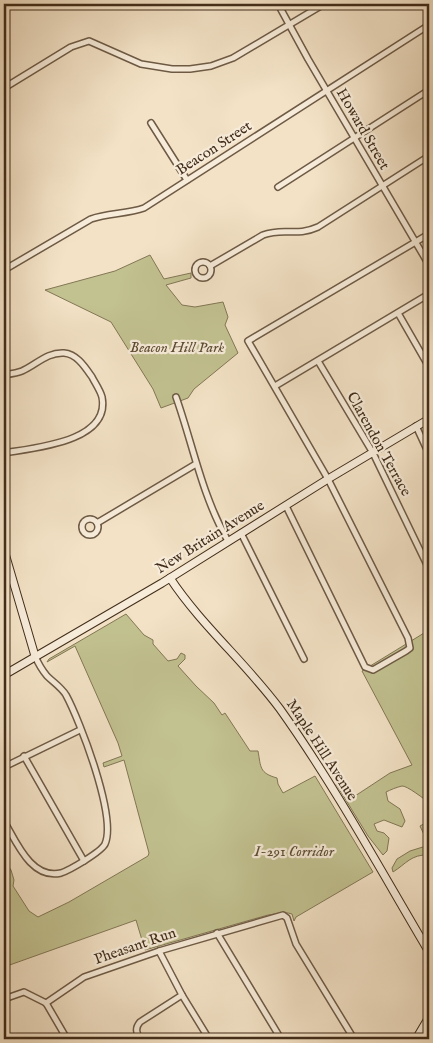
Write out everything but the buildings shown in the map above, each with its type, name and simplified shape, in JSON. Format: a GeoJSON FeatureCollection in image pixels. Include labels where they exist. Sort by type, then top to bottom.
{"type":"FeatureCollection","features":[{"type":"Feature","properties":{"kind":"main road","name":"New Britain Avenue"},"geometry":{"type":"LineString","coordinates":[[4,675],[170,578],[328,479],[429,419]]}},
{"type":"Feature","properties":{"kind":"main road"},"geometry":{"type":"LineString","coordinates":[[4,550],[35,656]]}},
{"type":"Feature","properties":{"kind":"main road","name":"Maple Hill Avenue"},"geometry":{"type":"LineString","coordinates":[[170,578],[187,601],[257,680],[288,722],[326,779],[429,952]]}},
{"type":"Feature","properties":{"kind":"main road"},"geometry":{"type":"LineString","coordinates":[[416,1039],[429,1016]]}},
{"type":"Feature","properties":{"kind":"street","name":"Howard Street"},"geometry":{"type":"LineString","coordinates":[[278,4],[326,91],[429,264]]}},
{"type":"Feature","properties":{"kind":"street"},"geometry":{"type":"LineString","coordinates":[[4,88],[80,43],[89,41],[141,64],[155,67],[190,69],[211,66],[233,58],[324,4]]}},
{"type":"Feature","properties":{"kind":"street","name":"Beacon Street"},"geometry":{"type":"LineString","coordinates":[[4,270],[91,219],[101,215],[134,212],[144,208],[429,25]]}},
{"type":"Feature","properties":{"kind":"street"},"geometry":{"type":"LineString","coordinates":[[278,187],[429,90]]}},
{"type":"Feature","properties":{"kind":"street"},"geometry":{"type":"LineString","coordinates":[[151,123],[188,180]]}},
{"type":"Feature","properties":{"kind":"street"},"geometry":{"type":"LineString","coordinates":[[210,266],[273,231],[297,233],[307,232],[318,227],[429,156]]}},
{"type":"Feature","properties":{"kind":"street"},"geometry":{"type":"LineString","coordinates":[[286,506],[365,667],[373,670],[403,654],[410,648],[408,638],[328,479],[248,341],[429,234]]}},
{"type":"Feature","properties":{"kind":"street"},"geometry":{"type":"LineString","coordinates":[[275,386],[429,294]]}},
{"type":"Feature","properties":{"kind":"street"},"geometry":{"type":"LineString","coordinates":[[398,312],[429,367]]}},
{"type":"Feature","properties":{"kind":"street"},"geometry":{"type":"LineString","coordinates":[[4,375],[21,372],[49,356],[61,353],[68,354],[83,363],[99,389],[102,398],[102,409],[99,418],[92,428],[52,445],[4,453]]}},
{"type":"Feature","properties":{"kind":"street","name":"Clarendon Terrace"},"geometry":{"type":"LineString","coordinates":[[318,361],[373,453],[429,568]]}},
{"type":"Feature","properties":{"kind":"street"},"geometry":{"type":"LineString","coordinates":[[176,397],[196,464],[214,515],[228,541]]}},
{"type":"Feature","properties":{"kind":"street"},"geometry":{"type":"LineString","coordinates":[[416,426],[429,454]]}},
{"type":"Feature","properties":{"kind":"street"},"geometry":{"type":"LineString","coordinates":[[97,523],[196,464]]}},
{"type":"Feature","properties":{"kind":"street"},"geometry":{"type":"LineString","coordinates":[[241,533],[304,659]]}},
{"type":"Feature","properties":{"kind":"street"},"geometry":{"type":"LineString","coordinates":[[4,821],[31,864],[45,873],[61,873],[99,852],[105,843],[108,827],[96,769],[65,693],[43,671],[35,656]]}},
{"type":"Feature","properties":{"kind":"street"},"geometry":{"type":"LineString","coordinates":[[4,767],[80,730]]}},
{"type":"Feature","properties":{"kind":"street"},"geometry":{"type":"LineString","coordinates":[[24,756],[84,860]]}},
{"type":"Feature","properties":{"kind":"street","name":"Pheasant Run"},"geometry":{"type":"LineString","coordinates":[[46,1004],[84,977],[159,951],[283,915],[287,918],[296,944],[354,1039]]}},
{"type":"Feature","properties":{"kind":"street"},"geometry":{"type":"LineString","coordinates":[[217,933],[281,1039]]}},
{"type":"Feature","properties":{"kind":"street"},"geometry":{"type":"LineString","coordinates":[[159,951],[182,995],[209,1039]]}},
{"type":"Feature","properties":{"kind":"street"},"geometry":{"type":"LineString","coordinates":[[4,999],[24,992],[46,1004],[65,1037],[57,1039]]}},
{"type":"Feature","properties":{"kind":"street"},"geometry":{"type":"LineString","coordinates":[[140,1039],[136,1026],[182,995]]}},
{"type":"Feature","properties":{"kind":"green space","name":"Beacon Hill Park"},"geometry":{"type":"Polygon","coordinates":[[[150,255],[164,279],[191,273],[191,278],[166,285],[182,305],[195,307],[223,302],[228,317],[225,325],[238,353],[194,389],[188,398],[161,408],[153,389],[111,322],[45,290],[115,271],[150,255]]]}},
{"type":"Feature","properties":{"kind":"green space","name":"I-291 Corridor"},"geometry":{"type":"Polygon","coordinates":[[[126,614],[144,635],[153,640],[153,644],[168,661],[177,659],[181,653],[185,655],[185,659],[178,666],[214,703],[222,715],[225,713],[250,751],[258,751],[262,769],[267,774],[277,778],[283,793],[315,776],[373,872],[296,917],[294,921],[292,914],[289,913],[268,915],[145,950],[136,920],[4,967],[4,860],[11,870],[14,880],[13,886],[29,911],[38,917],[69,902],[148,856],[149,853],[124,760],[104,767],[103,763],[122,756],[75,646],[47,662],[49,659],[126,614]]]}},
{"type":"Feature","properties":{"kind":"green space"},"geometry":{"type":"Polygon","coordinates":[[[429,630],[429,633],[423,637],[429,648],[429,803],[404,786],[386,792],[388,801],[400,809],[405,821],[402,827],[384,820],[374,824],[377,831],[384,833],[389,838],[387,851],[383,855],[368,836],[336,784],[339,782],[348,796],[355,796],[390,773],[412,765],[362,671],[429,630]]]}},
{"type":"Feature","properties":{"kind":"green space"},"geometry":{"type":"Polygon","coordinates":[[[429,821],[429,855],[413,858],[393,872],[392,868],[397,859],[410,851],[426,846],[427,841],[420,826],[429,821]]]}}]}
